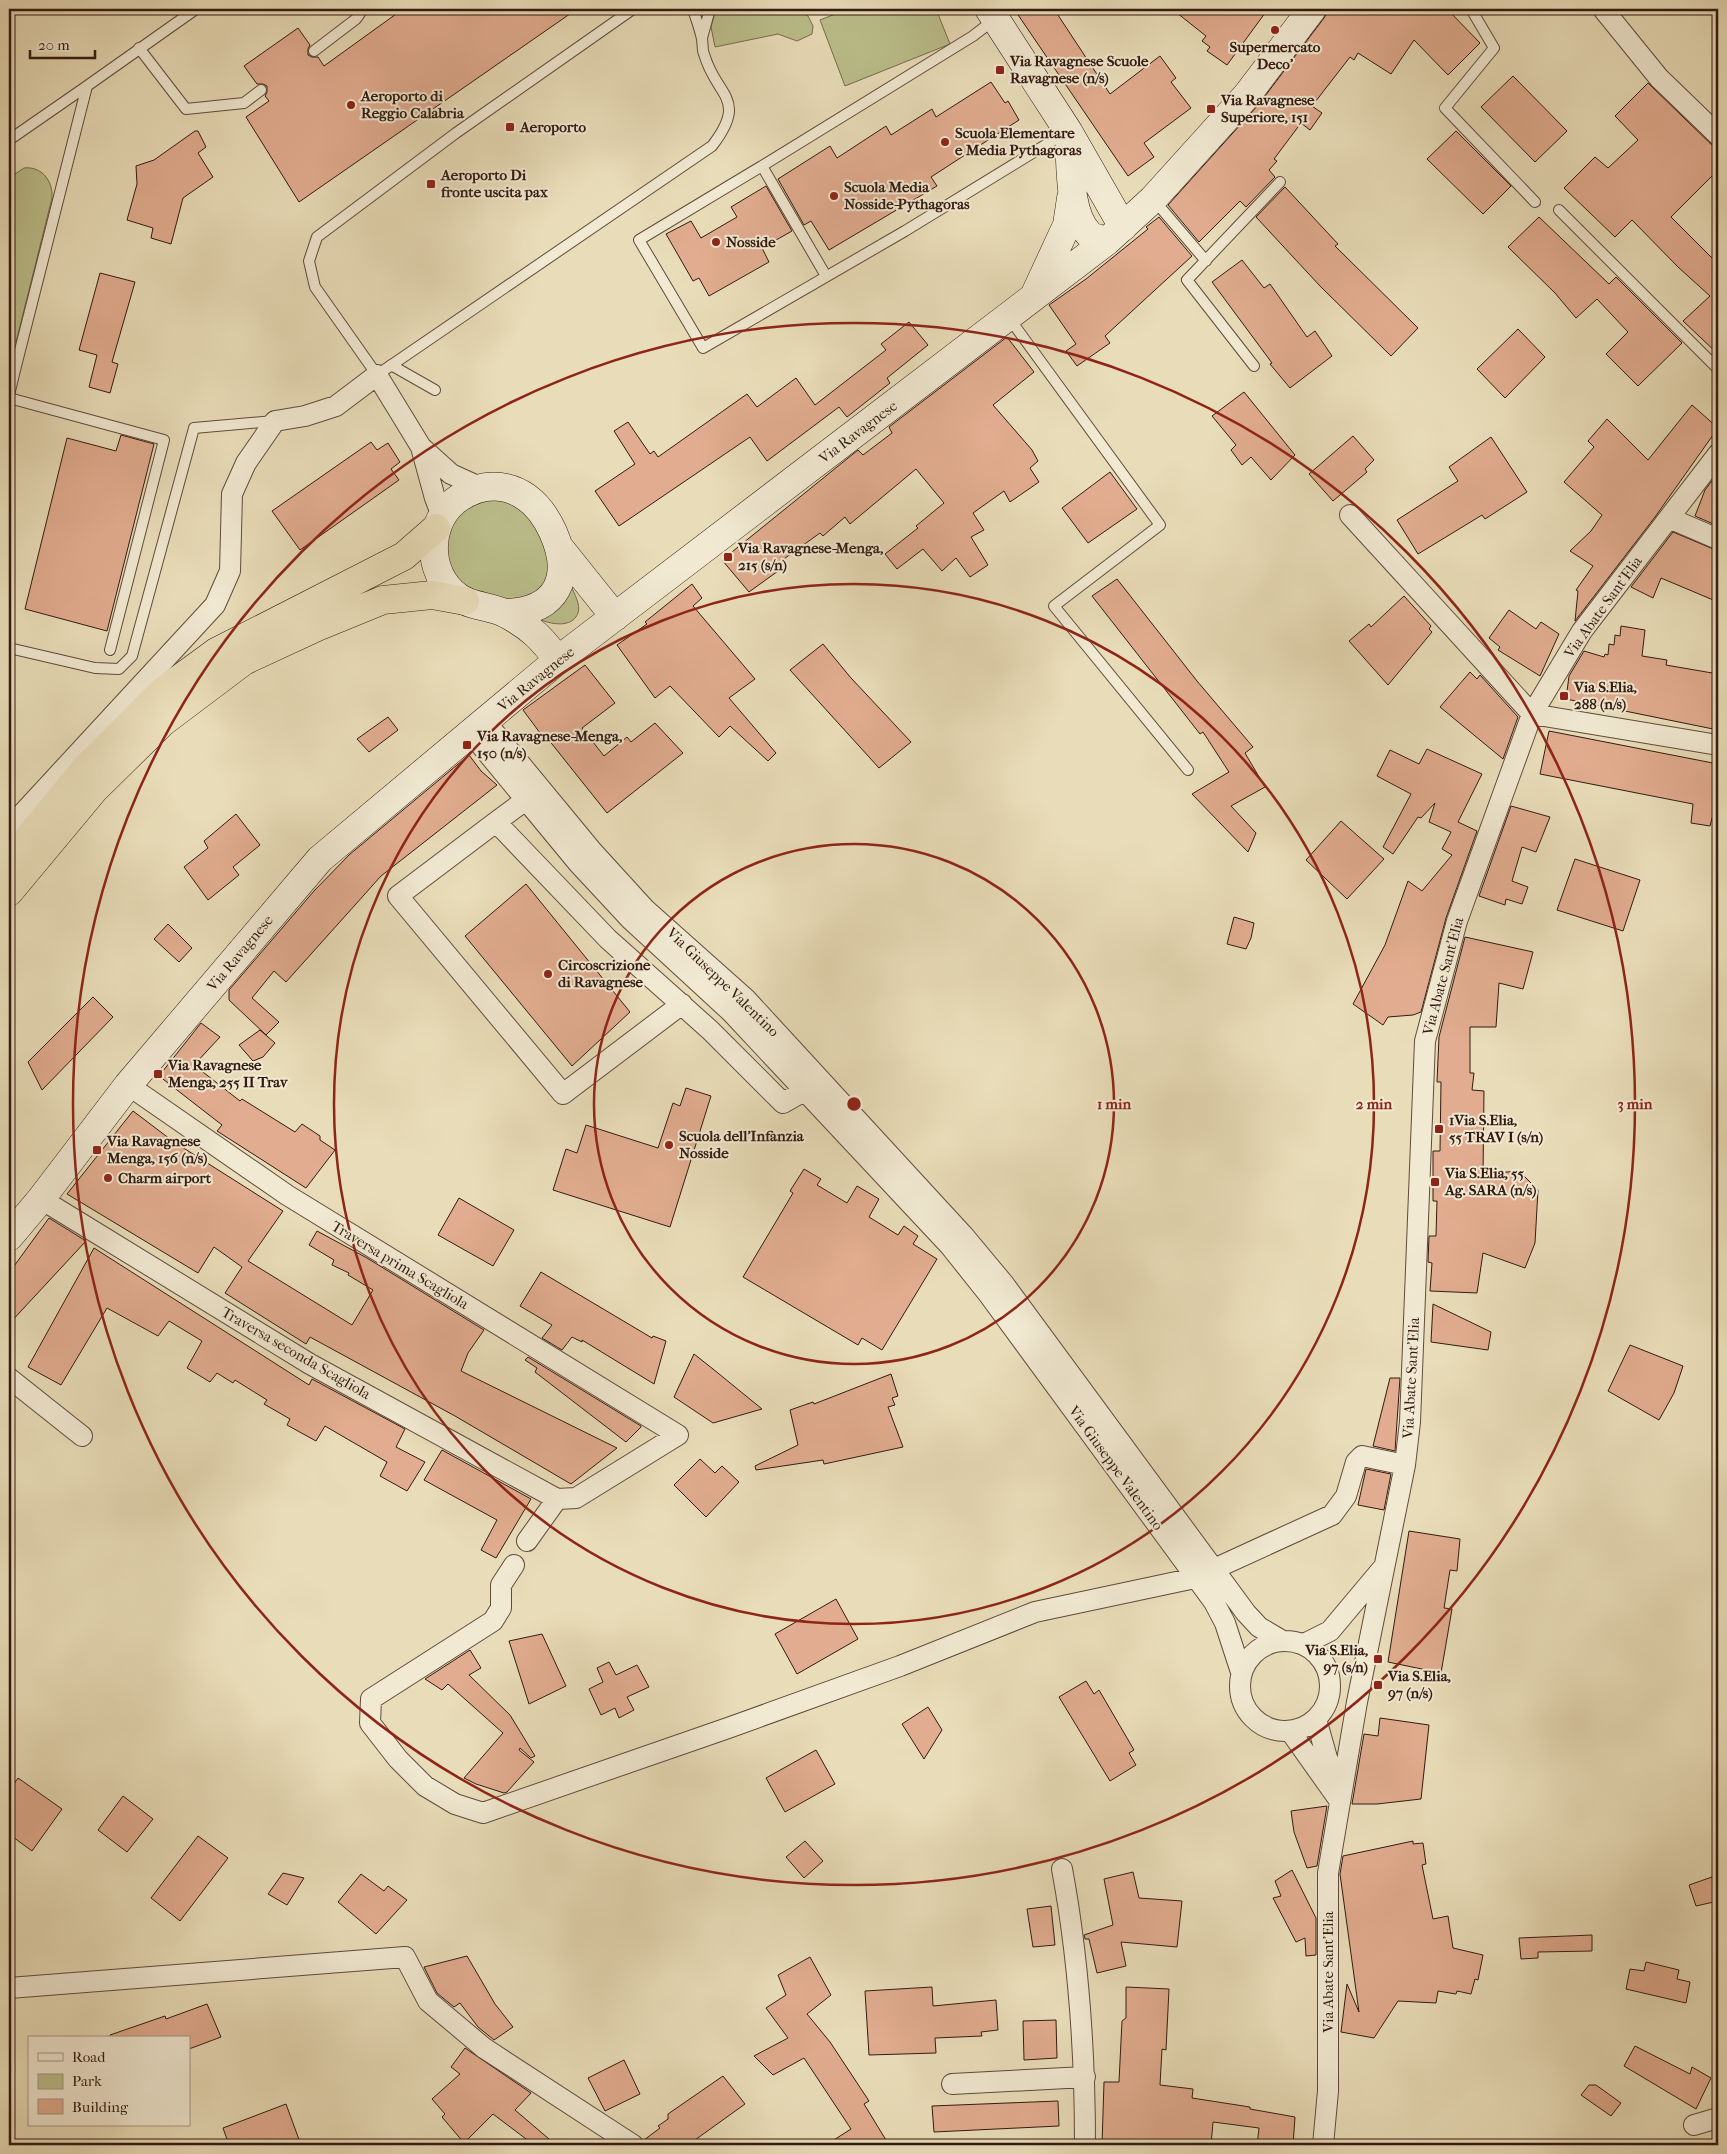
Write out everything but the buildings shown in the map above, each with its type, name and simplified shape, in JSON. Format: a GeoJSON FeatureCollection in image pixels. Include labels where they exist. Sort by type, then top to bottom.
{"type":"FeatureCollection","features":[{"type":"Feature","properties":{"kind":"highway"},"geometry":{"type":"LineString","coordinates":[[9,862],[85,769],[164,690],[216,652],[404,556],[439,522]]}},
{"type":"Feature","properties":{"kind":"highway"},"geometry":{"type":"LineString","coordinates":[[9,892],[94,790],[163,722],[244,661],[317,627],[383,600],[432,595],[465,601]]}},
{"type":"Feature","properties":{"kind":"main road","name":"Via Ravagnese"},"geometry":{"type":"LineString","coordinates":[[9,1237],[41,1199],[128,1085],[320,859],[558,660],[1009,317],[1115,234],[1153,199],[1247,95],[1312,9]]}},
{"type":"Feature","properties":{"kind":"main road"},"geometry":{"type":"LineString","coordinates":[[992,14],[1068,131],[1115,234],[1090,236],[1078,220],[1072,186],[1068,131]]}},
{"type":"Feature","properties":{"kind":"main road"},"geometry":{"type":"LineString","coordinates":[[1033,298],[1067,225],[1072,186]]}},
{"type":"Feature","properties":{"kind":"main road"},"geometry":{"type":"LineString","coordinates":[[501,487],[519,492],[535,503],[546,518],[559,547],[562,572],[552,595],[539,606],[524,613],[506,613],[465,601],[454,593],[441,576],[434,559],[434,543],[439,522],[449,506],[464,494],[482,488],[501,487]]}},
{"type":"Feature","properties":{"kind":"main road"},"geometry":{"type":"LineString","coordinates":[[559,547],[615,617]]}},
{"type":"Feature","properties":{"kind":"main road"},"geometry":{"type":"LineString","coordinates":[[506,613],[539,635],[558,660]]}},
{"type":"Feature","properties":{"kind":"street"},"geometry":{"type":"LineString","coordinates":[[1603,9],[1659,78],[1718,135]]}},
{"type":"Feature","properties":{"kind":"street"},"geometry":{"type":"LineString","coordinates":[[9,828],[215,605],[230,571],[232,494],[246,463],[275,421],[305,416],[336,406],[384,370],[422,447],[439,522]]}},
{"type":"Feature","properties":{"kind":"street"},"geometry":{"type":"LineString","coordinates":[[422,447],[451,474],[482,488]]}},
{"type":"Feature","properties":{"kind":"street","name":"Via Abate Sant'Elia"},"geometry":{"type":"LineString","coordinates":[[1323,2145],[1328,2092],[1328,1873],[1339,1800],[1383,1567],[1405,1465],[1410,1422],[1425,1041],[1457,920],[1532,714],[1582,631],[1718,454]]}},
{"type":"Feature","properties":{"kind":"street"},"geometry":{"type":"LineString","coordinates":[[1350,515],[1532,714],[1718,746]]}},
{"type":"Feature","properties":{"kind":"street"},"geometry":{"type":"LineString","coordinates":[[1669,518],[1718,539]]}},
{"type":"Feature","properties":{"kind":"street","name":"Via Giuseppe Valentino"},"geometry":{"type":"LineString","coordinates":[[477,726],[533,794],[592,852],[638,902],[746,999],[964,1236],[980,1268],[1195,1578],[1214,1602],[1225,1623],[1241,1672]]}},
{"type":"Feature","properties":{"kind":"street"},"geometry":{"type":"LineString","coordinates":[[533,794],[398,896],[563,1094],[682,1004]]}},
{"type":"Feature","properties":{"kind":"street","name":"Via Giuseppe Valentino"},"geometry":{"type":"LineString","coordinates":[[533,794],[578,863],[631,920],[731,1012],[950,1246],[980,1268],[1214,1569],[1246,1613],[1259,1626],[1281,1640]]}},
{"type":"Feature","properties":{"kind":"street"},"geometry":{"type":"LineString","coordinates":[[496,822],[608,939],[682,1004],[783,1102],[804,1091]]}},
{"type":"Feature","properties":{"kind":"street","name":"Traversa prima Scagliola"},"geometry":{"type":"LineString","coordinates":[[128,1085],[287,1195],[678,1435],[576,1498],[556,1499]]}},
{"type":"Feature","properties":{"kind":"street","name":"Traversa seconda Scagliola"},"geometry":{"type":"LineString","coordinates":[[41,1199],[310,1364],[556,1499]]}},
{"type":"Feature","properties":{"kind":"street"},"geometry":{"type":"LineString","coordinates":[[9,1378],[82,1436]]}},
{"type":"Feature","properties":{"kind":"street"},"geometry":{"type":"LineString","coordinates":[[1214,1569],[1332,1515],[1346,1496],[1356,1462],[1362,1456],[1405,1465]]}},
{"type":"Feature","properties":{"kind":"street"},"geometry":{"type":"LineString","coordinates":[[527,1541],[556,1499]]}},
{"type":"Feature","properties":{"kind":"street"},"geometry":{"type":"LineString","coordinates":[[514,1565],[501,1585],[501,1608],[493,1622],[371,1700],[369,1708],[370,1723],[398,1759],[425,1786],[455,1804],[483,1813],[873,1676],[1035,1612],[1195,1578]]}},
{"type":"Feature","properties":{"kind":"street","name":"Via Abate Sant'Elia"},"geometry":{"type":"LineString","coordinates":[[1304,1644],[1330,1631],[1383,1567]]}},
{"type":"Feature","properties":{"kind":"street","name":"Via Abate Sant'Elia"},"geometry":{"type":"LineString","coordinates":[[1324,1662],[1330,1631]]}},
{"type":"Feature","properties":{"kind":"street"},"geometry":{"type":"LineString","coordinates":[[1281,1640],[1304,1644],[1324,1662],[1329,1677],[1330,1692],[1325,1707],[1316,1719],[1304,1727],[1290,1731],[1272,1730],[1256,1721],[1245,1707],[1239,1690],[1241,1672],[1250,1656],[1264,1645],[1281,1640]]}},
{"type":"Feature","properties":{"kind":"street","name":"Via Abate Sant'Elia"},"geometry":{"type":"LineString","coordinates":[[1316,1719],[1339,1800]]}},
{"type":"Feature","properties":{"kind":"street"},"geometry":{"type":"LineString","coordinates":[[1290,1731],[1339,1800]]}},
{"type":"Feature","properties":{"kind":"street"},"geometry":{"type":"LineString","coordinates":[[1062,1869],[1078,1983],[1085,2077],[1085,2145]]}},
{"type":"Feature","properties":{"kind":"street"},"geometry":{"type":"LineString","coordinates":[[9,1988],[405,1957],[428,2002],[484,2048],[633,2145]]}},
{"type":"Feature","properties":{"kind":"street"},"geometry":{"type":"LineString","coordinates":[[952,2084],[1085,2077]]}},
{"type":"Feature","properties":{"kind":"street"},"geometry":{"type":"LineString","coordinates":[[1694,2125],[1718,2118]]}},
{"type":"Feature","properties":{"kind":"lane"},"geometry":{"type":"LineString","coordinates":[[9,140],[196,9]]}},
{"type":"Feature","properties":{"kind":"lane"},"geometry":{"type":"LineString","coordinates":[[314,51],[356,19],[363,9]]}},
{"type":"Feature","properties":{"kind":"lane"},"geometry":{"type":"LineString","coordinates":[[435,390],[384,370],[315,288],[308,261],[317,237],[456,132],[633,9]]}},
{"type":"Feature","properties":{"kind":"lane"},"geometry":{"type":"LineString","coordinates":[[384,370],[712,146],[727,124],[728,105],[726,96],[703,54],[702,39],[693,9]]}},
{"type":"Feature","properties":{"kind":"lane"},"geometry":{"type":"LineString","coordinates":[[702,39],[710,9]]}},
{"type":"Feature","properties":{"kind":"lane"},"geometry":{"type":"LineString","coordinates":[[1471,9],[1494,48],[1445,108],[1535,202]]}},
{"type":"Feature","properties":{"kind":"lane"},"geometry":{"type":"LineString","coordinates":[[992,14],[979,32],[639,240],[703,348],[904,231],[1068,131]]}},
{"type":"Feature","properties":{"kind":"lane"},"geometry":{"type":"LineString","coordinates":[[139,48],[186,109],[244,103],[261,90]]}},
{"type":"Feature","properties":{"kind":"lane"},"geometry":{"type":"LineString","coordinates":[[87,86],[11,372],[9,397],[164,440],[110,650]]}},
{"type":"Feature","properties":{"kind":"lane"},"geometry":{"type":"LineString","coordinates":[[762,166],[826,276]]}},
{"type":"Feature","properties":{"kind":"lane"},"geometry":{"type":"LineString","coordinates":[[1254,366],[1187,280],[1280,182]]}},
{"type":"Feature","properties":{"kind":"lane"},"geometry":{"type":"LineString","coordinates":[[1153,199],[1206,261]]}},
{"type":"Feature","properties":{"kind":"lane"},"geometry":{"type":"LineString","coordinates":[[1559,210],[1718,369]]}},
{"type":"Feature","properties":{"kind":"lane"},"geometry":{"type":"LineString","coordinates":[[1009,317],[1160,525],[1054,606],[1188,770]]}},
{"type":"Feature","properties":{"kind":"lane"},"geometry":{"type":"LineString","coordinates":[[9,648],[95,668],[119,669],[132,656],[194,428],[275,421]]}},
{"type":"Feature","properties":{"kind":"green space"},"geometry":{"type":"Polygon","coordinates":[[[716,9],[800,9],[801,12],[808,16],[813,26],[812,34],[797,41],[778,34],[715,47],[711,27],[716,9]]]}},
{"type":"Feature","properties":{"kind":"green space"},"geometry":{"type":"Polygon","coordinates":[[[848,9],[936,9],[950,44],[845,86],[820,20],[848,9]]]}},
{"type":"Feature","properties":{"kind":"green space"},"geometry":{"type":"Polygon","coordinates":[[[24,168],[36,169],[45,176],[51,186],[52,198],[16,342],[9,342],[9,178],[24,168]]]}},
{"type":"Feature","properties":{"kind":"green space"},"geometry":{"type":"Polygon","coordinates":[[[490,499],[505,499],[529,513],[555,567],[542,592],[508,602],[465,587],[446,564],[443,538],[458,512],[490,499]]]}},
{"type":"Feature","properties":{"kind":"green space"},"geometry":{"type":"Polygon","coordinates":[[[571,586],[579,606],[575,618],[560,624],[539,619],[571,586]]]}},
{"type":"Feature","properties":{"kind":"place","name":"Supermercato Deco'"},"geometry":{"type":"Point","coordinates":[1275,30]}},
{"type":"Feature","properties":{"kind":"place","name":"Via Ravagnese Scuole Ravagnese (n/s)"},"geometry":{"type":"Point","coordinates":[1000,70]}},
{"type":"Feature","properties":{"kind":"place","name":"Aeroporto di Reggio Calabria"},"geometry":{"type":"Point","coordinates":[351,105]}},
{"type":"Feature","properties":{"kind":"place","name":"Via Ravagnese Superiore, 151"},"geometry":{"type":"Point","coordinates":[1211,109]}},
{"type":"Feature","properties":{"kind":"place","name":"Aeroporto"},"geometry":{"type":"Point","coordinates":[510,127]}},
{"type":"Feature","properties":{"kind":"place","name":"Scuola Elementare e Media Pythagoras"},"geometry":{"type":"Point","coordinates":[945,142]}},
{"type":"Feature","properties":{"kind":"place","name":"Aeroporto Di fronte uscita pax"},"geometry":{"type":"Point","coordinates":[431,184]}},
{"type":"Feature","properties":{"kind":"place","name":"Scuola Media Nosside-Pythagoras"},"geometry":{"type":"Point","coordinates":[834,196]}},
{"type":"Feature","properties":{"kind":"place","name":"Nosside"},"geometry":{"type":"Point","coordinates":[716,242]}},
{"type":"Feature","properties":{"kind":"place","name":"Via Ravagnese-Menga, 215 (s/n)"},"geometry":{"type":"Point","coordinates":[728,557]}},
{"type":"Feature","properties":{"kind":"place","name":"Via S.Elia, 288 (n/s)"},"geometry":{"type":"Point","coordinates":[1564,696]}},
{"type":"Feature","properties":{"kind":"place","name":"Via Ravagnese-Menga, 150 (n/s)"},"geometry":{"type":"Point","coordinates":[467,745]}},
{"type":"Feature","properties":{"kind":"place","name":"Circoscrizione di Ravagnese"},"geometry":{"type":"Point","coordinates":[548,974]}},
{"type":"Feature","properties":{"kind":"place","name":"Via Ravagnese Menga, 255 II Trav"},"geometry":{"type":"Point","coordinates":[158,1074]}},
{"type":"Feature","properties":{"kind":"place","name":"1Via S.Elia, 55 TRAV I (s/n)"},"geometry":{"type":"Point","coordinates":[1439,1129]}},
{"type":"Feature","properties":{"kind":"place","name":"Scuola dell'Infanzia Nosside"},"geometry":{"type":"Point","coordinates":[669,1145]}},
{"type":"Feature","properties":{"kind":"place","name":"Via Ravagnese Menga, 156 (n/s)"},"geometry":{"type":"Point","coordinates":[97,1150]}},
{"type":"Feature","properties":{"kind":"place","name":"Charm airport"},"geometry":{"type":"Point","coordinates":[108,1178]}},
{"type":"Feature","properties":{"kind":"place","name":"Via S.Elia, 55 Ag. SARA (n/s)"},"geometry":{"type":"Point","coordinates":[1435,1182]}},
{"type":"Feature","properties":{"kind":"place","name":"Via S.Elia, 97 (s/n)"},"geometry":{"type":"Point","coordinates":[1378,1659]}},
{"type":"Feature","properties":{"kind":"place","name":"Via S.Elia, 97 (n/s)"},"geometry":{"type":"Point","coordinates":[1378,1685]}}]}
